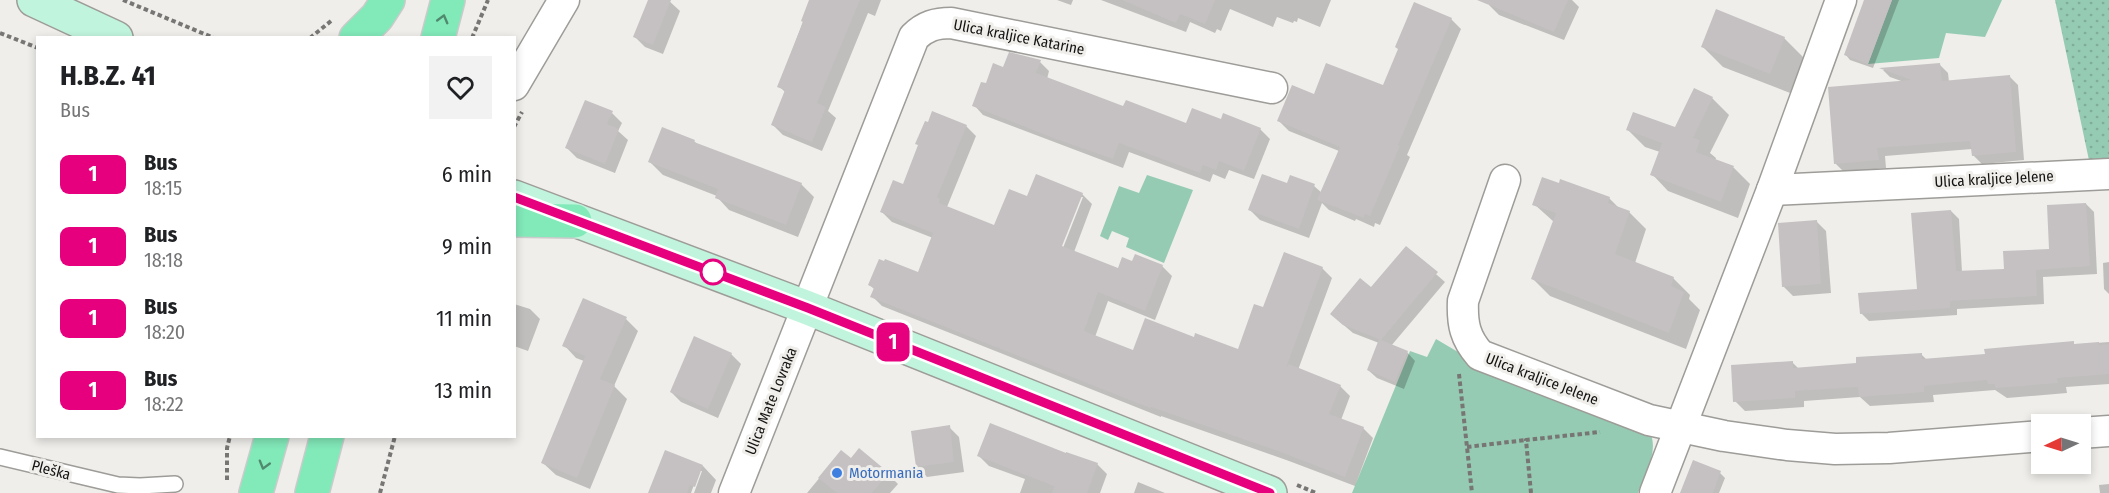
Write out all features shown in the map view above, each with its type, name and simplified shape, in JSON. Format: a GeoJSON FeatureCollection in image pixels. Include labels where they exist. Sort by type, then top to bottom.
{"type":"FeatureCollection","features":[{"type":"Feature","properties":{"kind":"main road"},"geometry":{"type":"LineString","coordinates":[[358,36],[377,17],[388,0]]}},
{"type":"Feature","properties":{"kind":"main road"},"geometry":{"type":"LineString","coordinates":[[385,36],[395,0]]}},
{"type":"Feature","properties":{"kind":"main road"},"geometry":{"type":"LineString","coordinates":[[439,36],[448,0]]}},
{"type":"Feature","properties":{"kind":"main road"},"geometry":{"type":"LineString","coordinates":[[516,220],[575,220]]}},
{"type":"Feature","properties":{"kind":"main road"},"geometry":{"type":"LineString","coordinates":[[242,489],[271,438]]}},
{"type":"Feature","properties":{"kind":"main road"},"geometry":{"type":"LineString","coordinates":[[312,493],[326,438]]}},
{"type":"Feature","properties":{"kind":"street"},"geometry":{"type":"LineString","coordinates":[[34,0],[112,36]]}},
{"type":"Feature","properties":{"kind":"street"},"geometry":{"type":"LineString","coordinates":[[516,82],[564,0]]}},
{"type":"Feature","properties":{"kind":"street"},"geometry":{"type":"LineString","coordinates":[[1654,493],[1772,190],[1841,0]]}},
{"type":"Feature","properties":{"kind":"street","name":"Ulica kraljice Katarine"},"geometry":{"type":"LineString","coordinates":[[808,308],[914,37],[922,29],[931,25],[951,23],[1272,88]]}},
{"type":"Feature","properties":{"kind":"street","name":"Ulica kraljice Jelene"},"geometry":{"type":"LineString","coordinates":[[1772,190],[2109,174]]}},
{"type":"Feature","properties":{"kind":"street","name":"Ulica kraljice Jelene"},"geometry":{"type":"LineString","coordinates":[[1504,180],[1464,302],[1462,319],[1465,332],[1470,344],[1480,355],[1649,420],[1734,438],[1835,449],[1889,448],[2031,437]]}},
{"type":"Feature","properties":{"kind":"street"},"geometry":{"type":"LineString","coordinates":[[516,199],[808,308],[1270,493]]}},
{"type":"Feature","properties":{"kind":"street","name":"Ulica Mate Lovraka"},"geometry":{"type":"LineString","coordinates":[[734,493],[808,308]]}},
{"type":"Feature","properties":{"kind":"street"},"geometry":{"type":"LineString","coordinates":[[2091,432],[2109,431]]}},
{"type":"Feature","properties":{"kind":"lane","name":"Pleška"},"geometry":{"type":"LineString","coordinates":[[0,457],[118,485],[175,484]]}},
{"type":"Feature","properties":{"kind":"path"},"geometry":{"type":"LineString","coordinates":[[123,0],[208,36]]}},
{"type":"Feature","properties":{"kind":"path"},"geometry":{"type":"LineString","coordinates":[[473,36],[488,0]]}},
{"type":"Feature","properties":{"kind":"path"},"geometry":{"type":"LineString","coordinates":[[0,33],[36,47]]}},
{"type":"Feature","properties":{"kind":"path"},"geometry":{"type":"LineString","coordinates":[[1459,372],[1472,493]]}},
{"type":"Feature","properties":{"kind":"path"},"geometry":{"type":"LineString","coordinates":[[1467,447],[1607,431]]}},
{"type":"Feature","properties":{"kind":"path"},"geometry":{"type":"LineString","coordinates":[[230,438],[227,448],[242,489]]}},
{"type":"Feature","properties":{"kind":"path"},"geometry":{"type":"LineString","coordinates":[[380,493],[394,438]]}},
{"type":"Feature","properties":{"kind":"path"},"geometry":{"type":"LineString","coordinates":[[1526,441],[1531,493]]}},
{"type":"Feature","properties":{"kind":"green space"},"geometry":{"type":"Polygon","coordinates":[[[1892,0],[2002,0],[1985,37],[1946,33],[1939,58],[1868,64],[1892,0]]]}},
{"type":"Feature","properties":{"kind":"green space"},"geometry":{"type":"Polygon","coordinates":[[[2055,0],[2109,0],[2109,164],[2090,165],[2055,0]]]}},
{"type":"Feature","properties":{"kind":"green space"},"geometry":{"type":"Polygon","coordinates":[[[1147,175],[1193,190],[1164,263],[1126,247],[1129,238],[1112,231],[1108,240],[1100,236],[1119,186],[1139,193],[1147,175]]]}},
{"type":"Feature","properties":{"kind":"green space"},"geometry":{"type":"Polygon","coordinates":[[[1436,339],[1475,362],[1651,435],[1652,457],[1638,493],[1352,493],[1410,351],[1427,357],[1436,339]]]}},
{"type":"Feature","properties":{"kind":"building"},"geometry":{"type":"Polygon","coordinates":[[[648,0],[671,0],[653,45],[633,37],[648,0]]]}},
{"type":"Feature","properties":{"kind":"building"},"geometry":{"type":"Polygon","coordinates":[[[809,0],[860,0],[817,103],[826,107],[812,142],[771,125],[785,90],[777,87],[803,22],[801,21],[809,0]]]}},
{"type":"Feature","properties":{"kind":"building"},"geometry":{"type":"Polygon","coordinates":[[[1122,0],[1215,0],[1205,24],[1180,14],[1176,23],[1122,0]]]}},
{"type":"Feature","properties":{"kind":"building"},"geometry":{"type":"Polygon","coordinates":[[[1477,0],[1568,0],[1554,32],[1477,0]]]}},
{"type":"Feature","properties":{"kind":"building"},"geometry":{"type":"Polygon","coordinates":[[[1864,0],[1892,0],[1868,64],[1844,55],[1864,0]]]}},
{"type":"Feature","properties":{"kind":"building"},"geometry":{"type":"Polygon","coordinates":[[[1414,2],[1452,18],[1370,216],[1365,214],[1364,218],[1317,200],[1340,147],[1277,121],[1292,85],[1314,94],[1326,63],[1383,85],[1398,49],[1395,47],[1414,2]]]}},
{"type":"Feature","properties":{"kind":"building"},"geometry":{"type":"Polygon","coordinates":[[[1716,9],[1785,37],[1770,74],[1701,47],[1716,9]]]}},
{"type":"Feature","properties":{"kind":"building"},"geometry":{"type":"Polygon","coordinates":[[[1009,52],[1041,60],[1036,73],[1123,106],[1126,100],[1186,123],[1192,108],[1221,119],[1223,113],[1261,128],[1244,171],[1219,161],[1216,170],[1203,165],[1200,173],[1119,143],[1113,159],[972,106],[981,82],[986,83],[993,63],[1003,67],[1009,52]]]}},
{"type":"Feature","properties":{"kind":"building"},"geometry":{"type":"Polygon","coordinates":[[[1940,63],[1942,81],[2010,75],[2016,152],[1972,156],[1970,141],[1877,148],[1879,160],[1834,164],[1828,87],[1911,80],[1879,68],[1940,63]]]}},
{"type":"Feature","properties":{"kind":"building"},"geometry":{"type":"Polygon","coordinates":[[[1694,88],[1713,97],[1693,138],[1700,140],[1696,152],[1734,166],[1721,202],[1650,175],[1662,143],[1626,130],[1633,112],[1675,127],[1694,88]]]}},
{"type":"Feature","properties":{"kind":"building"},"geometry":{"type":"Polygon","coordinates":[[[585,100],[613,111],[607,124],[619,129],[605,164],[565,148],[585,100]]]}},
{"type":"Feature","properties":{"kind":"building"},"geometry":{"type":"Polygon","coordinates":[[[932,111],[967,125],[937,197],[940,199],[939,203],[994,225],[1009,189],[1027,196],[1036,174],[1083,193],[1062,246],[1118,268],[1122,257],[1132,261],[1135,254],[1163,265],[1145,311],[1098,292],[1084,331],[1133,350],[1145,318],[1194,337],[1195,333],[1238,349],[1254,304],[1263,307],[1284,252],[1323,267],[1286,368],[1289,364],[1341,385],[1329,414],[1364,427],[1345,477],[1278,451],[1150,408],[870,297],[874,288],[868,285],[879,259],[884,261],[885,259],[918,272],[933,233],[880,212],[893,180],[903,184],[918,145],[915,144],[932,111]]]}},
{"type":"Feature","properties":{"kind":"building"},"geometry":{"type":"Polygon","coordinates":[[[662,127],[695,140],[694,142],[802,183],[786,225],[715,198],[718,189],[648,162],[662,127]]]}},
{"type":"Feature","properties":{"kind":"building"},"geometry":{"type":"Polygon","coordinates":[[[1262,174],[1287,183],[1290,175],[1315,184],[1299,229],[1248,210],[1262,174]]]}},
{"type":"Feature","properties":{"kind":"building"},"geometry":{"type":"Polygon","coordinates":[[[1542,177],[1559,183],[1560,179],[1610,197],[1608,203],[1630,211],[1615,254],[1674,277],[1671,286],[1684,292],[1669,333],[1531,279],[1556,213],[1532,205],[1542,177]]]}},
{"type":"Feature","properties":{"kind":"building"},"geometry":{"type":"Polygon","coordinates":[[[2086,203],[2090,266],[2036,270],[2037,296],[1950,301],[1950,308],[1860,314],[1858,293],[1917,289],[1911,213],[1951,210],[1956,271],[2004,269],[2003,251],[2049,249],[2047,205],[2086,203]]]}},
{"type":"Feature","properties":{"kind":"building"},"geometry":{"type":"Polygon","coordinates":[[[1817,220],[1821,284],[1782,287],[1778,223],[1817,220]]]}},
{"type":"Feature","properties":{"kind":"building"},"geometry":{"type":"Polygon","coordinates":[[[1406,246],[1438,272],[1381,340],[1408,351],[1395,382],[1367,370],[1379,339],[1343,325],[1330,314],[1360,278],[1371,287],[1406,246]]]}},
{"type":"Feature","properties":{"kind":"building"},"geometry":{"type":"Polygon","coordinates":[[[583,298],[627,317],[600,379],[615,385],[577,478],[541,463],[585,356],[562,346],[583,298]]]}},
{"type":"Feature","properties":{"kind":"building"},"geometry":{"type":"Polygon","coordinates":[[[694,336],[732,353],[708,409],[670,392],[694,336]]]}},
{"type":"Feature","properties":{"kind":"building"},"geometry":{"type":"Polygon","coordinates":[[[2074,341],[2074,344],[2099,342],[2099,345],[2109,344],[2109,374],[2057,378],[2058,383],[1995,388],[1995,384],[1988,384],[1987,380],[1924,386],[1924,392],[1859,397],[1858,387],[1795,391],[1795,398],[1733,402],[1731,365],[1793,361],[1793,368],[1856,363],[1856,357],[1922,353],[1922,359],[1985,354],[1984,349],[2074,341]]]}},
{"type":"Feature","properties":{"kind":"building"},"geometry":{"type":"Polygon","coordinates":[[[990,423],[1098,463],[1087,493],[1052,493],[1054,486],[977,456],[990,423]]]}},
{"type":"Feature","properties":{"kind":"building"},"geometry":{"type":"Polygon","coordinates":[[[950,425],[954,462],[916,467],[911,431],[950,425]]]}},
{"type":"Feature","properties":{"kind":"building"},"geometry":{"type":"Polygon","coordinates":[[[859,448],[889,473],[872,493],[837,493],[818,478],[841,450],[851,458],[859,448]]]}},
{"type":"Feature","properties":{"kind":"building"},"geometry":{"type":"Polygon","coordinates":[[[665,450],[703,465],[695,487],[690,485],[687,493],[648,493],[665,450]]]}},
{"type":"Feature","properties":{"kind":"building"},"geometry":{"type":"Polygon","coordinates":[[[1693,460],[1721,471],[1713,493],[1680,493],[1693,460]]]}},
{"type":"Feature","properties":{"kind":"bus line","name":"1"},"geometry":{"type":"LineString","coordinates":[[516,198],[808,308],[1270,493]]}},
{"type":"Feature","properties":{"kind":"place","name":"Motormania"},"geometry":{"type":"Point","coordinates":[837,473]}}]}
